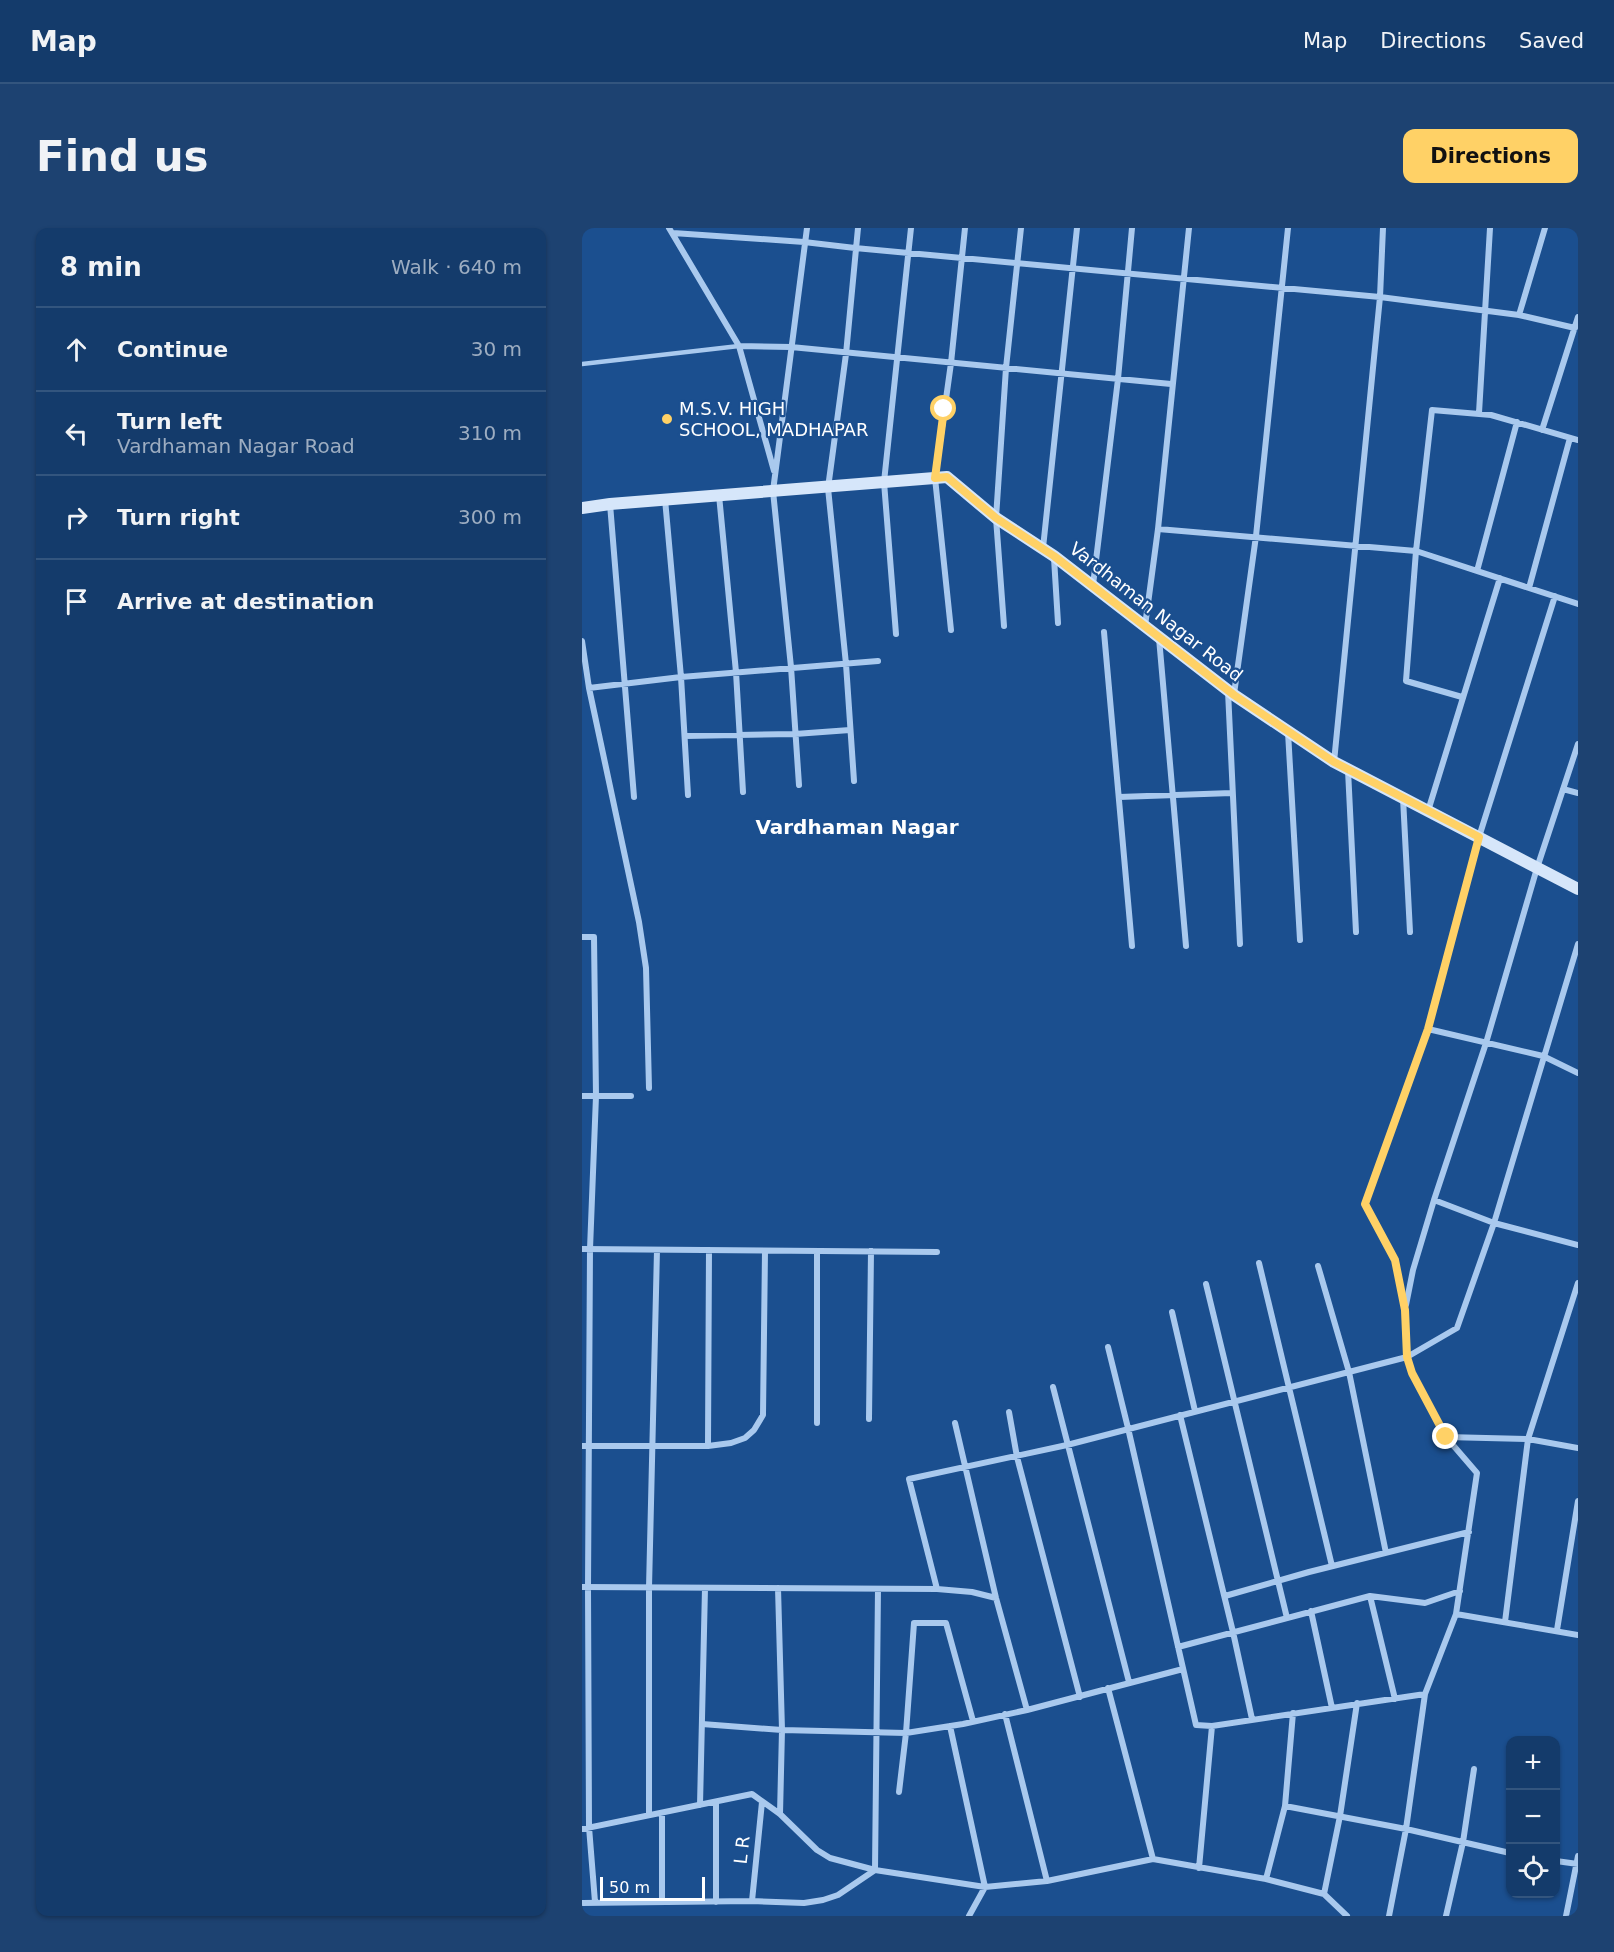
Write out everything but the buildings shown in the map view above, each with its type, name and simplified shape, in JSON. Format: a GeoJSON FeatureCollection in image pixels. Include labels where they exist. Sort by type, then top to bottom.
{"type":"FeatureCollection","features":[{"type":"Feature","properties":{"kind":"street"},"geometry":{"type":"LineString","coordinates":[[716,236],[717,228]]}},
{"type":"Feature","properties":{"kind":"street"},"geometry":{"type":"LineString","coordinates":[[799,785],[791,667],[773,491],[807,228]]}},
{"type":"Feature","properties":{"kind":"street"},"geometry":{"type":"LineString","coordinates":[[854,781],[846,664],[828,488],[846,354],[858,228]]}},
{"type":"Feature","properties":{"kind":"street"},"geometry":{"type":"LineString","coordinates":[[896,634],[884,482],[910,228]]}},
{"type":"Feature","properties":{"kind":"street"},"geometry":{"type":"LineString","coordinates":[[951,630],[935,478],[951,363],[965,228]]}},
{"type":"Feature","properties":{"kind":"street"},"geometry":{"type":"LineString","coordinates":[[1004,626],[996,518],[1006,368],[1021,228]]}},
{"type":"Feature","properties":{"kind":"street"},"geometry":{"type":"LineString","coordinates":[[1043,548],[1077,228]]}},
{"type":"Feature","properties":{"kind":"street"},"geometry":{"type":"LineString","coordinates":[[1093,586],[1118,379],[1126,273],[1132,228]]}},
{"type":"Feature","properties":{"kind":"street"},"geometry":{"type":"LineString","coordinates":[[1145,626],[1158,529],[1171,384],[1189,228]]}},
{"type":"Feature","properties":{"kind":"street"},"geometry":{"type":"LineString","coordinates":[[1240,944],[1232,793],[1231,693],[1256,536],[1288,228]]}},
{"type":"Feature","properties":{"kind":"street"},"geometry":{"type":"LineString","coordinates":[[1334,762],[1380,297],[1383,228]]}},
{"type":"Feature","properties":{"kind":"street"},"geometry":{"type":"LineString","coordinates":[[1479,413],[1490,228]]}},
{"type":"Feature","properties":{"kind":"street"},"geometry":{"type":"LineString","coordinates":[[1519,315],[1545,228]]}},
{"type":"Feature","properties":{"kind":"street"},"geometry":{"type":"LineString","coordinates":[[671,231],[1380,297],[1519,315],[1575,328]]}},
{"type":"Feature","properties":{"kind":"street"},"geometry":{"type":"LineString","coordinates":[[671,231],[739,346],[775,475]]}},
{"type":"Feature","properties":{"kind":"street"},"geometry":{"type":"LineString","coordinates":[[1542,429],[1578,318]]}},
{"type":"Feature","properties":{"kind":"street"},"geometry":{"type":"LineString","coordinates":[[739,346],[791,347],[1171,384]]}},
{"type":"Feature","properties":{"kind":"street"},"geometry":{"type":"LineString","coordinates":[[1462,697],[1406,681],[1416,551],[1432,410],[1479,413],[1578,440]]}},
{"type":"Feature","properties":{"kind":"street"},"geometry":{"type":"LineString","coordinates":[[1477,571],[1517,422]]}},
{"type":"Feature","properties":{"kind":"street"},"geometry":{"type":"LineString","coordinates":[[1529,588],[1570,438]]}},
{"type":"Feature","properties":{"kind":"street","name":"Vardhaman Nagar Road"},"geometry":{"type":"LineString","coordinates":[[582,508],[665,499],[947,477],[996,518],[1054,556],[1231,693],[1334,762],[1578,889]]}},
{"type":"Feature","properties":{"kind":"street"},"geometry":{"type":"LineString","coordinates":[[719,495],[736,672],[742,792]]}},
{"type":"Feature","properties":{"kind":"street"},"geometry":{"type":"LineString","coordinates":[[665,499],[681,677],[688,795]]}},
{"type":"Feature","properties":{"kind":"street"},"geometry":{"type":"LineString","coordinates":[[610,504],[634,797]]}},
{"type":"Feature","properties":{"kind":"street"},"geometry":{"type":"LineString","coordinates":[[1158,529],[1416,551],[1578,604]]}},
{"type":"Feature","properties":{"kind":"street"},"geometry":{"type":"LineString","coordinates":[[1054,556],[1058,623]]}},
{"type":"Feature","properties":{"kind":"street"},"geometry":{"type":"LineString","coordinates":[[1428,811],[1500,578]]}},
{"type":"Feature","properties":{"kind":"street"},"geometry":{"type":"LineString","coordinates":[[1389,1916],[1406,1829],[1425,1694],[1456,1614],[1477,1473],[1446,1437],[1412,1373],[1407,1357],[1405,1310],[1395,1260],[1365,1204],[1428,1029],[1479,837],[1555,596]]}},
{"type":"Feature","properties":{"kind":"street"},"geometry":{"type":"LineString","coordinates":[[1104,632],[1132,946]]}},
{"type":"Feature","properties":{"kind":"street"},"geometry":{"type":"LineString","coordinates":[[1159,638],[1186,946]]}},
{"type":"Feature","properties":{"kind":"street"},"geometry":{"type":"LineString","coordinates":[[582,641],[589,688],[639,922],[646,968],[649,1088]]}},
{"type":"Feature","properties":{"kind":"street"},"geometry":{"type":"LineString","coordinates":[[589,688],[626,682],[878,661]]}},
{"type":"Feature","properties":{"kind":"street"},"geometry":{"type":"LineString","coordinates":[[685,736],[795,734],[850,729]]}},
{"type":"Feature","properties":{"kind":"street"},"geometry":{"type":"LineString","coordinates":[[1288,731],[1300,940]]}},
{"type":"Feature","properties":{"kind":"street"},"geometry":{"type":"LineString","coordinates":[[1405,1310],[1413,1270],[1434,1200],[1486,1043],[1578,744]]}},
{"type":"Feature","properties":{"kind":"street"},"geometry":{"type":"LineString","coordinates":[[1348,770],[1356,932]]}},
{"type":"Feature","properties":{"kind":"street"},"geometry":{"type":"LineString","coordinates":[[1563,789],[1578,794]]}},
{"type":"Feature","properties":{"kind":"street"},"geometry":{"type":"LineString","coordinates":[[1119,797],[1232,793]]}},
{"type":"Feature","properties":{"kind":"street"},"geometry":{"type":"LineString","coordinates":[[1403,798],[1410,932]]}},
{"type":"Feature","properties":{"kind":"street"},"geometry":{"type":"LineString","coordinates":[[582,937],[594,937],[596,1096],[585,1446],[585,1828],[595,1902]]}},
{"type":"Feature","properties":{"kind":"street"},"geometry":{"type":"LineString","coordinates":[[937,1589],[909,1479],[1067,1445],[1407,1357],[1457,1328],[1494,1223],[1578,944]]}},
{"type":"Feature","properties":{"kind":"street"},"geometry":{"type":"LineString","coordinates":[[1428,1029],[1543,1056],[1578,1073]]}},
{"type":"Feature","properties":{"kind":"street"},"geometry":{"type":"LineString","coordinates":[[582,1096],[631,1096]]}},
{"type":"Feature","properties":{"kind":"street"},"geometry":{"type":"LineString","coordinates":[[1434,1200],[1494,1223],[1578,1245]]}},
{"type":"Feature","properties":{"kind":"street"},"geometry":{"type":"LineString","coordinates":[[582,1249],[937,1251]]}},
{"type":"Feature","properties":{"kind":"street"},"geometry":{"type":"LineString","coordinates":[[650,1815],[649,1588],[657,1250]]}},
{"type":"Feature","properties":{"kind":"street"},"geometry":{"type":"LineString","coordinates":[[708,1446],[709,1250]]}},
{"type":"Feature","properties":{"kind":"street"},"geometry":{"type":"LineString","coordinates":[[585,1446],[708,1446],[731,1443],[745,1438],[754,1430],[763,1415],[765,1251]]}},
{"type":"Feature","properties":{"kind":"street"},"geometry":{"type":"LineString","coordinates":[[817,1251],[817,1423]]}},
{"type":"Feature","properties":{"kind":"street"},"geometry":{"type":"LineString","coordinates":[[869,1419],[871,1251]]}},
{"type":"Feature","properties":{"kind":"street"},"geometry":{"type":"LineString","coordinates":[[1259,1263],[1332,1566]]}},
{"type":"Feature","properties":{"kind":"street"},"geometry":{"type":"LineString","coordinates":[[1318,1266],[1349,1372],[1386,1553]]}},
{"type":"Feature","properties":{"kind":"street"},"geometry":{"type":"LineString","coordinates":[[1504,1622],[1528,1438],[1578,1283]]}},
{"type":"Feature","properties":{"kind":"street"},"geometry":{"type":"LineString","coordinates":[[1206,1284],[1287,1618]]}},
{"type":"Feature","properties":{"kind":"street"},"geometry":{"type":"LineString","coordinates":[[1172,1312],[1195,1411]]}},
{"type":"Feature","properties":{"kind":"street"},"geometry":{"type":"LineString","coordinates":[[1108,1347],[1196,1725],[1212,1726],[1425,1694]]}},
{"type":"Feature","properties":{"kind":"street"},"geometry":{"type":"LineString","coordinates":[[1053,1387],[1130,1682]]}},
{"type":"Feature","properties":{"kind":"street"},"geometry":{"type":"LineString","coordinates":[[1009,1412],[1017,1457],[1080,1697]]}},
{"type":"Feature","properties":{"kind":"street"},"geometry":{"type":"LineString","coordinates":[[1180,1415],[1225,1596],[1252,1719]]}},
{"type":"Feature","properties":{"kind":"street"},"geometry":{"type":"LineString","coordinates":[[954,1424],[996,1598],[1027,1710]]}},
{"type":"Feature","properties":{"kind":"street"},"geometry":{"type":"LineString","coordinates":[[1446,1437],[1528,1438],[1578,1448]]}},
{"type":"Feature","properties":{"kind":"street"},"geometry":{"type":"LineString","coordinates":[[1557,1630],[1578,1501]]}},
{"type":"Feature","properties":{"kind":"street"},"geometry":{"type":"LineString","coordinates":[[1225,1596],[1332,1566],[1469,1532]]}},
{"type":"Feature","properties":{"kind":"street"},"geometry":{"type":"LineString","coordinates":[[585,1587],[937,1589],[972,1592],[996,1598]]}},
{"type":"Feature","properties":{"kind":"street"},"geometry":{"type":"LineString","coordinates":[[700,1805],[705,1588]]}},
{"type":"Feature","properties":{"kind":"street"},"geometry":{"type":"LineString","coordinates":[[778,1588],[782,1730],[780,1814]]}},
{"type":"Feature","properties":{"kind":"street"},"geometry":{"type":"LineString","coordinates":[[875,1870],[878,1589]]}},
{"type":"Feature","properties":{"kind":"street"},"geometry":{"type":"LineString","coordinates":[[1178,1647],[1370,1596],[1425,1603],[1460,1591]]}},
{"type":"Feature","properties":{"kind":"street"},"geometry":{"type":"LineString","coordinates":[[1370,1596],[1395,1699]]}},
{"type":"Feature","properties":{"kind":"street"},"geometry":{"type":"LineString","coordinates":[[1311,1611],[1332,1708]]}},
{"type":"Feature","properties":{"kind":"street"},"geometry":{"type":"LineString","coordinates":[[1456,1614],[1578,1635]]}},
{"type":"Feature","properties":{"kind":"street"},"geometry":{"type":"LineString","coordinates":[[899,1792],[914,1623],[946,1623],[973,1721]]}},
{"type":"Feature","properties":{"kind":"street"},"geometry":{"type":"LineString","coordinates":[[702,1724],[782,1730],[906,1733],[1027,1710],[1183,1670]]}},
{"type":"Feature","properties":{"kind":"street"},"geometry":{"type":"LineString","coordinates":[[1108,1688],[1153,1859]]}},
{"type":"Feature","properties":{"kind":"street"},"geometry":{"type":"LineString","coordinates":[[1324,1894],[1340,1816],[1357,1703]]}},
{"type":"Feature","properties":{"kind":"street"},"geometry":{"type":"LineString","coordinates":[[1266,1879],[1285,1806],[1293,1713]]}},
{"type":"Feature","properties":{"kind":"street"},"geometry":{"type":"LineString","coordinates":[[1005,1714],[1047,1881]]}},
{"type":"Feature","properties":{"kind":"street"},"geometry":{"type":"LineString","coordinates":[[950,1726],[985,1887],[969,1916]]}},
{"type":"Feature","properties":{"kind":"street"},"geometry":{"type":"LineString","coordinates":[[1199,1868],[1212,1726]]}},
{"type":"Feature","properties":{"kind":"street"},"geometry":{"type":"LineString","coordinates":[[1446,1916],[1463,1842],[1474,1769]]}},
{"type":"Feature","properties":{"kind":"street"},"geometry":{"type":"LineString","coordinates":[[585,1828],[752,1794],[780,1814],[818,1850],[830,1858],[875,1870],[985,1887],[1047,1881],[1153,1859],[1266,1879],[1324,1894],[1347,1916]]}},
{"type":"Feature","properties":{"kind":"street","name":"L R"},"geometry":{"type":"LineString","coordinates":[[716,1802],[716,1902]]}},
{"type":"Feature","properties":{"kind":"street","name":"L R"},"geometry":{"type":"LineString","coordinates":[[752,1901],[762,1802]]}},
{"type":"Feature","properties":{"kind":"street"},"geometry":{"type":"LineString","coordinates":[[1285,1806],[1406,1829],[1506,1852]]}},
{"type":"Feature","properties":{"kind":"street"},"geometry":{"type":"LineString","coordinates":[[662,1902],[663,1813]]}},
{"type":"Feature","properties":{"kind":"street"},"geometry":{"type":"LineString","coordinates":[[1566,1916],[1578,1856]]}},
{"type":"Feature","properties":{"kind":"street"},"geometry":{"type":"LineString","coordinates":[[1560,1862],[1577,1864]]}},
{"type":"Feature","properties":{"kind":"street"},"geometry":{"type":"LineString","coordinates":[[582,1903],[752,1901],[804,1903],[838,1895],[875,1870]]}},
{"type":"Feature","properties":{"kind":"lane"},"geometry":{"type":"LineString","coordinates":[[582,364],[739,346]]}},
{"type":"Feature","properties":{"kind":"place","name":"M.S.V. HIGH SCHOOL, MADHAPAR"},"geometry":{"type":"Point","coordinates":[667,419]}},
{"type":"Feature","properties":{"kind":"district","name":"Vardhaman Nagar"},"geometry":{"type":"Point","coordinates":[857,827]}},
{"type":"Feature","properties":{"kind":"route"},"geometry":{"type":"LineString","coordinates":[[944,409],[935,478],[947,477],[996,518],[1054,556],[1234,695],[1334,762],[1479,837],[1428,1029],[1365,1204],[1395,1260],[1405,1310],[1407,1357],[1412,1373],[1446,1437]]}}]}
